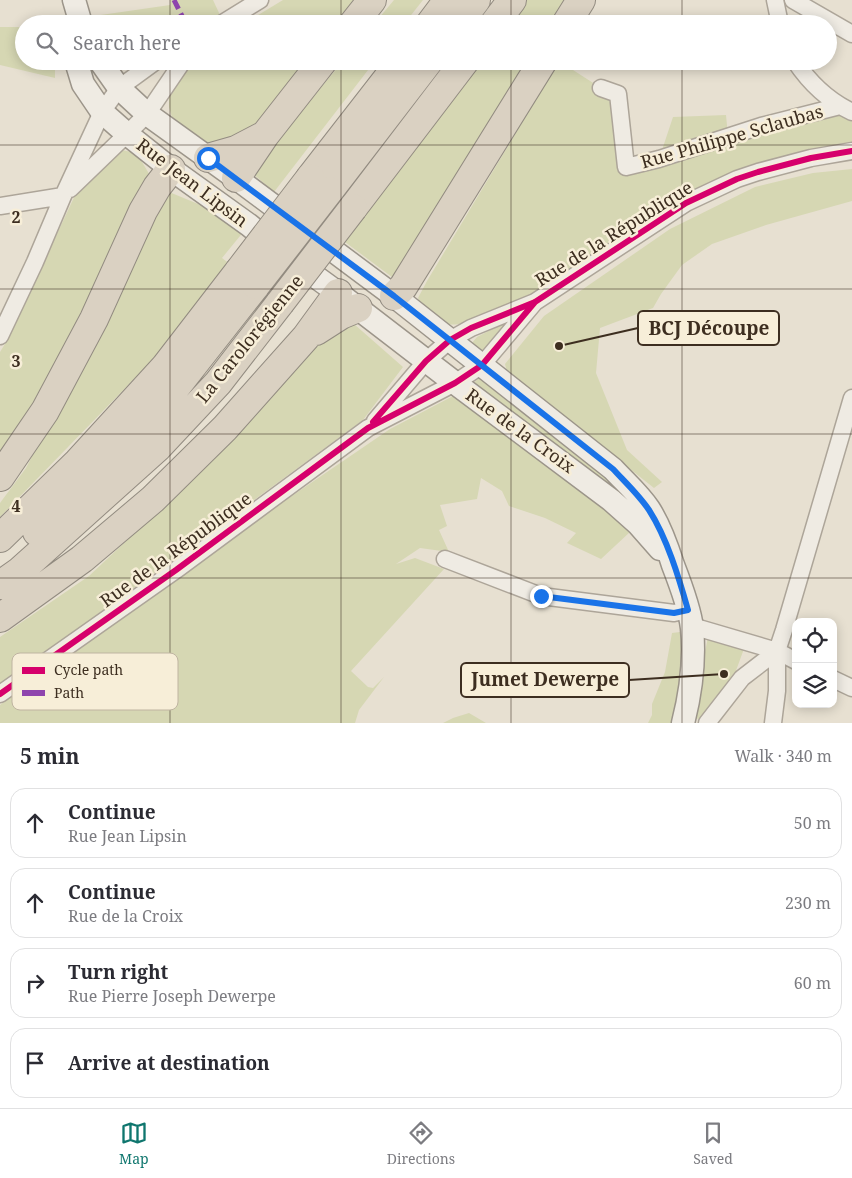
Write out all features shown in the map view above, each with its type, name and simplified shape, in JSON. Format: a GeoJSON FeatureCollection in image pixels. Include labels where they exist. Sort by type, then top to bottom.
{"type":"FeatureCollection","features":[{"type":"Feature","properties":{"kind":"highway"},"geometry":{"type":"LineString","coordinates":[[360,15],[372,0]]}},
{"type":"Feature","properties":{"kind":"highway"},"geometry":{"type":"LineString","coordinates":[[437,15],[448,0]]}},
{"type":"Feature","properties":{"kind":"highway"},"geometry":{"type":"LineString","coordinates":[[465,15],[476,0]]}},
{"type":"Feature","properties":{"kind":"highway"},"geometry":{"type":"LineString","coordinates":[[501,15],[512,0]]}},
{"type":"Feature","properties":{"kind":"highway"},"geometry":{"type":"LineString","coordinates":[[571,15],[580,0]]}},
{"type":"Feature","properties":{"kind":"highway"},"geometry":{"type":"LineString","coordinates":[[236,178],[265,135],[316,70]]}},
{"type":"Feature","properties":{"kind":"highway","name":"La Carolorégienne"},"geometry":{"type":"LineString","coordinates":[[0,568],[94,478],[161,406],[248,278],[319,185],[394,70]]}},
{"type":"Feature","properties":{"kind":"highway","name":"La Carolorégienne"},"geometry":{"type":"LineString","coordinates":[[319,185],[421,70]]}},
{"type":"Feature","properties":{"kind":"highway","name":"La Carolorégienne"},"geometry":{"type":"LineString","coordinates":[[0,585],[20,571],[158,447],[218,383],[458,70]]}},
{"type":"Feature","properties":{"kind":"highway"},"geometry":{"type":"LineString","coordinates":[[394,296],[403,287],[537,70]]}},
{"type":"Feature","properties":{"kind":"highway"},"geometry":{"type":"LineString","coordinates":[[208,158],[236,150],[265,135]]}},
{"type":"Feature","properties":{"kind":"highway"},"geometry":{"type":"LineString","coordinates":[[0,477],[45,411],[94,319],[143,211],[170,169]]}},
{"type":"Feature","properties":{"kind":"highway","name":"La Carolorégienne"},"geometry":{"type":"LineString","coordinates":[[0,538],[78,462],[248,278]]}},
{"type":"Feature","properties":{"kind":"highway"},"geometry":{"type":"LineString","coordinates":[[0,618],[82,560],[153,499],[225,428],[306,337],[341,315],[348,300]]}},
{"type":"Feature","properties":{"kind":"street"},"geometry":{"type":"LineString","coordinates":[[68,0],[68,15]]}},
{"type":"Feature","properties":{"kind":"street"},"geometry":{"type":"LineString","coordinates":[[74,0],[78,15]]}},
{"type":"Feature","properties":{"kind":"street"},"geometry":{"type":"LineString","coordinates":[[235,15],[260,0]]}},
{"type":"Feature","properties":{"kind":"street"},"geometry":{"type":"LineString","coordinates":[[775,0],[778,15]]}},
{"type":"Feature","properties":{"kind":"street"},"geometry":{"type":"LineString","coordinates":[[793,0],[819,15]]}},
{"type":"Feature","properties":{"kind":"street"},"geometry":{"type":"LineString","coordinates":[[837,25],[852,34]]}},
{"type":"Feature","properties":{"kind":"street","name":"Rue Jean Lipsin"},"geometry":{"type":"LineString","coordinates":[[79,70],[83,84],[102,112],[170,169],[249,226],[283,254]]}},
{"type":"Feature","properties":{"kind":"street","name":"Rue Jean Lipsin"},"geometry":{"type":"LineString","coordinates":[[106,70],[119,88],[147,114],[302,228]]}},
{"type":"Feature","properties":{"kind":"street"},"geometry":{"type":"LineString","coordinates":[[0,336],[102,112],[119,88],[144,70]]}},
{"type":"Feature","properties":{"kind":"street"},"geometry":{"type":"LineString","coordinates":[[0,206],[63,196],[147,114],[177,70]]}},
{"type":"Feature","properties":{"kind":"street"},"geometry":{"type":"LineString","coordinates":[[800,70],[846,109]]}},
{"type":"Feature","properties":{"kind":"street","name":"Rue Philippe Sclaubas"},"geometry":{"type":"LineString","coordinates":[[601,88],[618,94],[626,167],[659,159],[761,126],[846,109]]}},
{"type":"Feature","properties":{"kind":"street","name":"Rue de la République"},"geometry":{"type":"LineString","coordinates":[[368,428],[426,361],[450,340],[471,328],[535,302],[686,203],[736,179],[773,167],[852,151]]}},
{"type":"Feature","properties":{"kind":"street"},"geometry":{"type":"LineString","coordinates":[[170,169],[208,158]]}},
{"type":"Feature","properties":{"kind":"street"},"geometry":{"type":"LineString","coordinates":[[236,178],[236,200],[249,226]]}},
{"type":"Feature","properties":{"kind":"street","name":"Rue de la Croix"},"geometry":{"type":"LineString","coordinates":[[302,228],[394,296],[613,469],[649,510],[664,538],[690,618],[693,664],[688,703],[683,723]]}},
{"type":"Feature","properties":{"kind":"street","name":"Rue de la Croix"},"geometry":{"type":"LineString","coordinates":[[283,254],[348,300],[611,500],[656,543],[674,567]]}},
{"type":"Feature","properties":{"kind":"street"},"geometry":{"type":"LineString","coordinates":[[344,259],[345,272],[343,283],[348,300],[394,296]]}},
{"type":"Feature","properties":{"kind":"street","name":"Rue de la République"},"geometry":{"type":"LineString","coordinates":[[58,653],[176,570],[368,428],[455,383],[482,365],[535,302]]}},
{"type":"Feature","properties":{"kind":"street"},"geometry":{"type":"LineString","coordinates":[[773,723],[777,691],[777,651],[852,398]]}},
{"type":"Feature","properties":{"kind":"street"},"geometry":{"type":"LineString","coordinates":[[445,559],[541,596],[674,613],[777,651],[792,659]]}},
{"type":"Feature","properties":{"kind":"street"},"geometry":{"type":"LineString","coordinates":[[707,723],[742,678],[777,651]]}},
{"type":"Feature","properties":{"kind":"street"},"geometry":{"type":"LineString","coordinates":[[837,681],[852,688]]}},
{"type":"Feature","properties":{"kind":"street","name":"Rue de la République"},"geometry":{"type":"LineString","coordinates":[[0,694],[12,686]]}},
{"type":"Feature","properties":{"kind":"green space"},"geometry":{"type":"Polygon","coordinates":[[[170,0],[213,0],[220,15],[101,15],[170,5],[170,0]]]}},
{"type":"Feature","properties":{"kind":"green space"},"geometry":{"type":"Polygon","coordinates":[[[283,0],[356,0],[345,15],[258,15],[283,0]]]}},
{"type":"Feature","properties":{"kind":"green space"},"geometry":{"type":"Polygon","coordinates":[[[394,0],[423,0],[411,15],[382,15],[394,0]]]}},
{"type":"Feature","properties":{"kind":"green space"},"geometry":{"type":"Polygon","coordinates":[[[527,0],[575,0],[566,15],[516,15],[527,0]]]}},
{"type":"Feature","properties":{"kind":"green space"},"geometry":{"type":"Polygon","coordinates":[[[0,27],[15,27],[15,69],[0,65],[0,27]]]}},
{"type":"Feature","properties":{"kind":"green space"},"geometry":{"type":"Polygon","coordinates":[[[21,70],[55,70],[55,78],[21,70]]]}},
{"type":"Feature","properties":{"kind":"green space"},"geometry":{"type":"Polygon","coordinates":[[[185,70],[302,70],[253,132],[210,144],[173,121],[169,107],[169,92],[185,70]]]}},
{"type":"Feature","properties":{"kind":"green space"},"geometry":{"type":"Polygon","coordinates":[[[336,70],[368,70],[274,192],[251,172],[336,70]]]}},
{"type":"Feature","properties":{"kind":"green space"},"geometry":{"type":"Polygon","coordinates":[[[474,70],[530,70],[403,270],[392,277],[345,242],[474,70]]]}},
{"type":"Feature","properties":{"kind":"green space"},"geometry":{"type":"Polygon","coordinates":[[[554,70],[573,70],[601,88],[618,94],[626,167],[659,159],[673,117],[726,115],[728,136],[837,112],[852,119],[852,144],[774,160],[540,290],[467,322],[449,324],[420,303],[418,298],[554,70]]]}},
{"type":"Feature","properties":{"kind":"green space"},"geometry":{"type":"Polygon","coordinates":[[[113,148],[131,152],[139,157],[157,187],[249,225],[222,258],[239,271],[0,517],[0,503],[26,468],[98,327],[0,471],[0,352],[8,339],[84,176],[113,148]]]}},
{"type":"Feature","properties":{"kind":"green space"},"geometry":{"type":"Polygon","coordinates":[[[852,169],[852,201],[766,225],[712,244],[682,265],[653,308],[600,328],[596,373],[627,450],[662,482],[654,488],[507,372],[505,364],[544,316],[670,229],[755,187],[813,173],[852,169]]]}},
{"type":"Feature","properties":{"kind":"green space"},"geometry":{"type":"Polygon","coordinates":[[[510,320],[512,321],[481,352],[471,344],[477,337],[510,320]]]}},
{"type":"Feature","properties":{"kind":"green space"},"geometry":{"type":"Polygon","coordinates":[[[354,324],[403,367],[363,420],[45,653],[12,653],[12,678],[0,687],[0,637],[89,576],[175,495],[322,339],[354,324]]]}},
{"type":"Feature","properties":{"kind":"green space"},"geometry":{"type":"Polygon","coordinates":[[[482,376],[611,476],[646,515],[472,384],[482,376]]]}},
{"type":"Feature","properties":{"kind":"green space"},"geometry":{"type":"Polygon","coordinates":[[[455,395],[537,448],[630,532],[601,559],[567,543],[576,533],[545,518],[509,506],[502,491],[481,478],[477,499],[440,505],[447,526],[439,530],[449,552],[420,548],[396,564],[415,558],[444,569],[351,671],[368,687],[373,688],[384,677],[359,710],[355,723],[0,723],[0,705],[12,696],[12,710],[178,710],[178,653],[68,653],[116,616],[390,429],[455,395]]]}},
{"type":"Feature","properties":{"kind":"green space"},"geometry":{"type":"Polygon","coordinates":[[[680,632],[686,656],[673,723],[648,723],[652,715],[652,704],[665,672],[672,633],[680,632]]]}},
{"type":"Feature","properties":{"kind":"green space"},"geometry":{"type":"Polygon","coordinates":[[[708,637],[745,646],[734,676],[714,699],[702,720],[692,717],[708,637]]]}},
{"type":"Feature","properties":{"kind":"green space"},"geometry":{"type":"Polygon","coordinates":[[[469,713],[486,723],[443,723],[453,718],[469,713]]]}},
{"type":"Feature","properties":{"kind":"marked path"},"geometry":{"type":"LineString","coordinates":[[174,0],[182,15]]}},
{"type":"Feature","properties":{"kind":"cycle path"},"geometry":{"type":"LineString","coordinates":[[373,422],[426,361],[450,340],[471,328],[535,302],[686,203],[737,179],[758,172],[811,158],[852,151]]}},
{"type":"Feature","properties":{"kind":"cycle path"},"geometry":{"type":"LineString","coordinates":[[58,653],[176,570],[368,428],[455,383],[482,365],[535,302]]}},
{"type":"Feature","properties":{"kind":"cycle path"},"geometry":{"type":"LineString","coordinates":[[0,694],[12,686]]}},
{"type":"Feature","properties":{"kind":"place","name":"BCJ Découpe"},"geometry":{"type":"Point","coordinates":[559,346]}},
{"type":"Feature","properties":{"kind":"place","name":"Jumet Dewerpe"},"geometry":{"type":"Point","coordinates":[724,674]}},
{"type":"Feature","properties":{"kind":"route"},"geometry":{"type":"LineString","coordinates":[[208,158],[394,296],[613,469],[649,510],[664,538],[688,610],[674,613],[541,596]]}}]}
